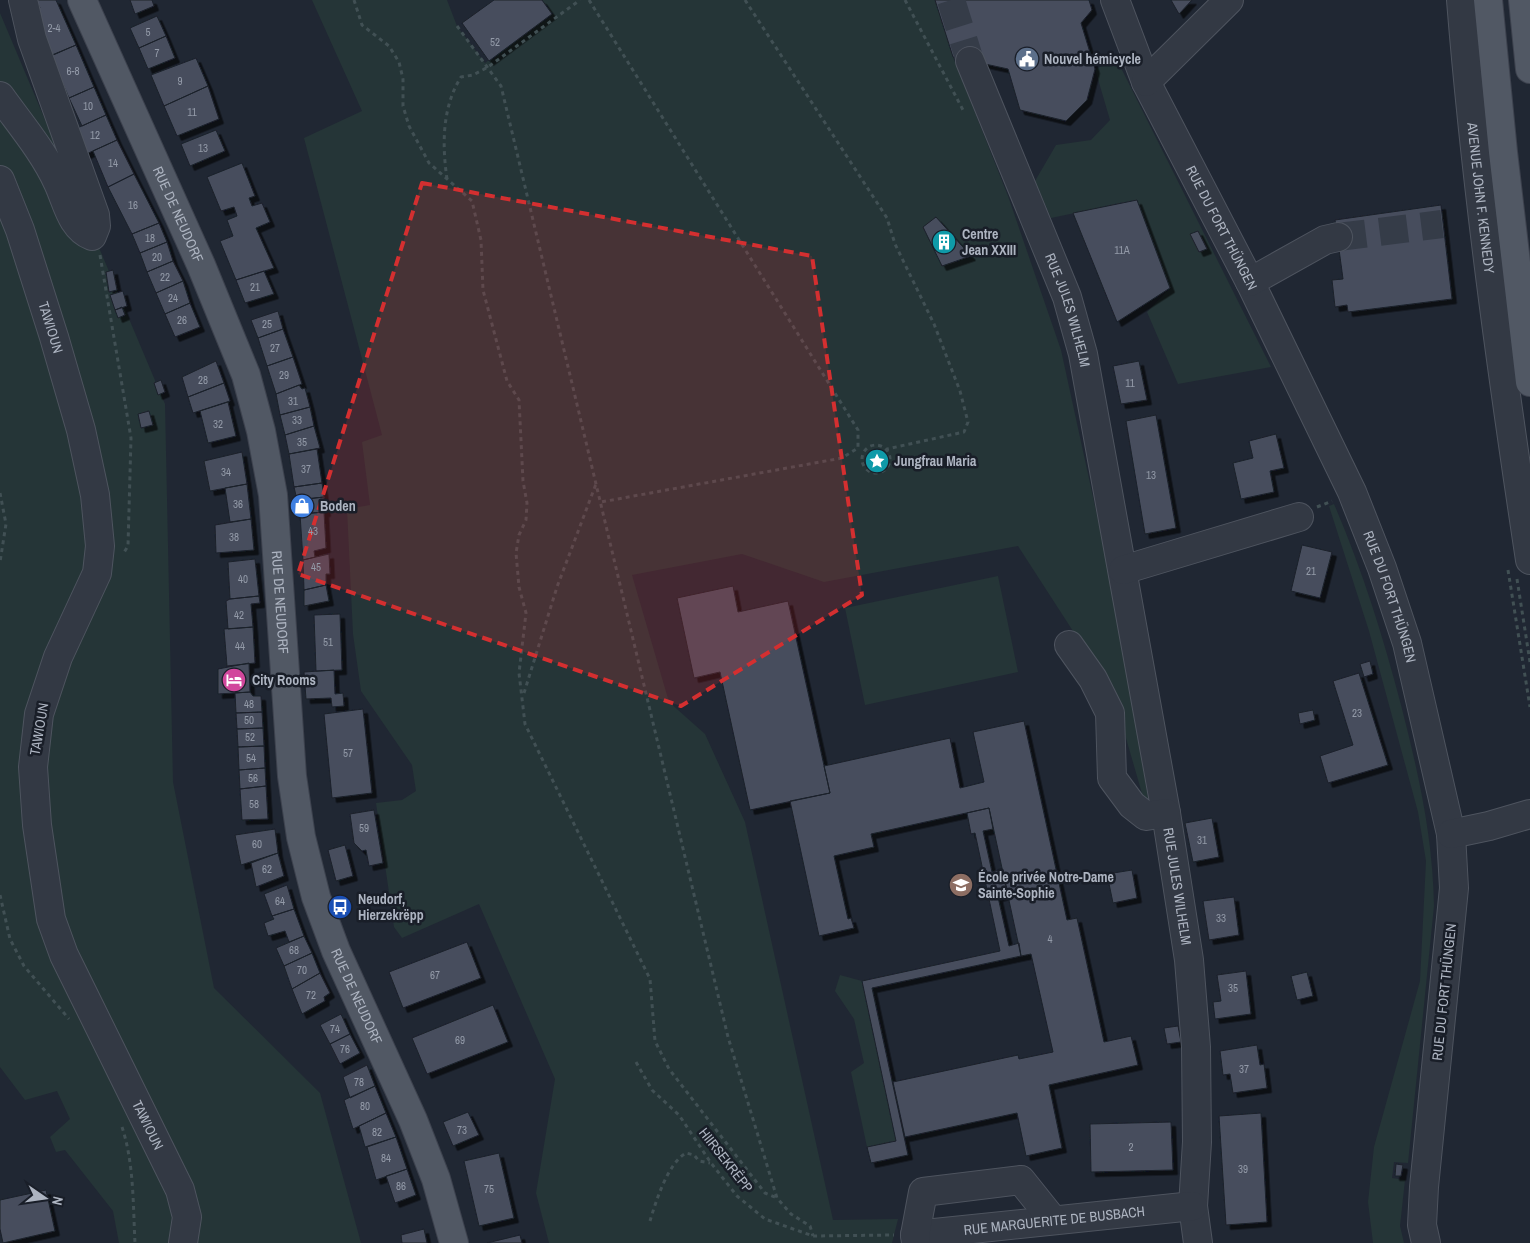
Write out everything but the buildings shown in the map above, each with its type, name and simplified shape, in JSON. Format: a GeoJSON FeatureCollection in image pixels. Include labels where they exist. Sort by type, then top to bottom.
{"type":"FeatureCollection","features":[{"type":"Feature","properties":{"kind":"main road","name":"RUE DE NEUDORF"},"geometry":{"type":"LineString","coordinates":[[82,0],[201,265],[246,375],[261,430],[273,495],[292,776],[301,837],[316,897],[336,951],[413,1120],[436,1179],[454,1243]]}},
{"type":"Feature","properties":{"kind":"main road","name":"AVENUE JOHN F. KENNEDY"},"geometry":{"type":"LineString","coordinates":[[1488,0],[1502,146],[1530,382]]}},
{"type":"Feature","properties":{"kind":"main road"},"geometry":{"type":"LineString","coordinates":[[1523,0],[1530,69]]}},
{"type":"Feature","properties":{"kind":"street"},"geometry":{"type":"LineString","coordinates":[[0,96],[42,154],[58,182],[76,223],[82,232],[92,236],[96,226],[95,215],[32,39],[22,0]]}},
{"type":"Feature","properties":{"kind":"street","name":"RUE DU FORT THÜNGEN"},"geometry":{"type":"LineString","coordinates":[[1115,0],[1146,82],[1250,282],[1352,492],[1382,568],[1407,643],[1452,834],[1454,888],[1424,1187],[1422,1226],[1426,1243]]}},
{"type":"Feature","properties":{"kind":"street"},"geometry":{"type":"LineString","coordinates":[[1146,82],[1229,0]]}},
{"type":"Feature","properties":{"kind":"street","name":"AVENUE JOHN F. KENNEDY"},"geometry":{"type":"LineString","coordinates":[[1461,0],[1476,155],[1517,394],[1530,560]]}},
{"type":"Feature","properties":{"kind":"street","name":"RUE JULES WILHELM"},"geometry":{"type":"LineString","coordinates":[[970,61],[1067,297],[1083,354],[1166,813],[1189,960],[1196,1048],[1197,1142],[1194,1206],[1198,1243]]}},
{"type":"Feature","properties":{"kind":"street","name":"TAWIOUN"},"geometry":{"type":"LineString","coordinates":[[0,180],[20,230],[81,430],[95,495],[100,546],[97,573],[58,657],[39,714],[33,767],[37,825],[51,919],[64,955],[180,1190],[187,1217],[183,1243]]}},
{"type":"Feature","properties":{"kind":"street"},"geometry":{"type":"LineString","coordinates":[[1250,282],[1325,240],[1338,238]]}},
{"type":"Feature","properties":{"kind":"street"},"geometry":{"type":"LineString","coordinates":[[1122,570],[1307,513]]}},
{"type":"Feature","properties":{"kind":"street"},"geometry":{"type":"LineString","coordinates":[[1068,646],[1094,679],[1110,713],[1112,778],[1132,805],[1146,816],[1166,813]]}},
{"type":"Feature","properties":{"kind":"street"},"geometry":{"type":"LineString","coordinates":[[1452,834],[1530,814]]}},
{"type":"Feature","properties":{"kind":"street"},"geometry":{"type":"LineString","coordinates":[[916,1239],[921,1207],[1032,1194],[1053,1220]]}},
{"type":"Feature","properties":{"kind":"street","name":"RUE MARGUERITE DE BUSBACH"},"geometry":{"type":"LineString","coordinates":[[916,1239],[1053,1220],[1194,1206]]}},
{"type":"Feature","properties":{"kind":"path"},"geometry":{"type":"LineString","coordinates":[[354,0],[362,25],[389,46],[399,62],[403,79],[403,106],[409,126],[429,163],[472,200],[481,240],[483,290],[508,381],[519,400],[523,481],[527,504],[526,520],[519,535],[516,553],[519,587],[526,613],[519,673],[525,724],[650,979],[655,1041],[669,1069],[765,1193],[777,1198]]}},
{"type":"Feature","properties":{"kind":"path"},"geometry":{"type":"LineString","coordinates":[[447,179],[442,150],[447,114],[455,87],[461,77],[473,75],[488,67],[580,0]]}},
{"type":"Feature","properties":{"kind":"path"},"geometry":{"type":"LineString","coordinates":[[589,0],[858,430],[858,448]]}},
{"type":"Feature","properties":{"kind":"path"},"geometry":{"type":"LineString","coordinates":[[746,0],[887,218],[895,244],[934,324],[960,391],[968,422],[964,432],[887,449]]}},
{"type":"Feature","properties":{"kind":"path"},"geometry":{"type":"LineString","coordinates":[[905,0],[967,116]]}},
{"type":"Feature","properties":{"kind":"path"},"geometry":{"type":"LineString","coordinates":[[457,26],[501,86],[728,1037],[777,1198],[791,1214],[810,1226],[813,1236]]}},
{"type":"Feature","properties":{"kind":"path"},"geometry":{"type":"LineString","coordinates":[[92,236],[99,250],[132,438],[128,546],[118,561]]}},
{"type":"Feature","properties":{"kind":"path"},"geometry":{"type":"LineString","coordinates":[[879,444],[887,449],[891,457],[889,466],[882,473],[873,473],[865,469],[861,460],[863,451],[870,445],[879,444]]}},
{"type":"Feature","properties":{"kind":"path"},"geometry":{"type":"LineString","coordinates":[[858,448],[863,451]]}},
{"type":"Feature","properties":{"kind":"path"},"geometry":{"type":"LineString","coordinates":[[601,502],[842,458],[858,448]]}},
{"type":"Feature","properties":{"kind":"path"},"geometry":{"type":"LineString","coordinates":[[523,696],[558,587],[596,482]]}},
{"type":"Feature","properties":{"kind":"path"},"geometry":{"type":"LineString","coordinates":[[0,493],[6,524],[0,562]]}},
{"type":"Feature","properties":{"kind":"path"},"geometry":{"type":"LineString","coordinates":[[1307,513],[1328,502]]}},
{"type":"Feature","properties":{"kind":"path"},"geometry":{"type":"LineString","coordinates":[[0,895],[10,939],[24,966],[71,1022]]}},
{"type":"Feature","properties":{"kind":"path","name":"HIIRSEKRËPP"},"geometry":{"type":"LineString","coordinates":[[636,1062],[652,1090],[679,1115],[711,1164],[737,1196],[765,1219],[813,1236],[916,1239]]}},
{"type":"Feature","properties":{"kind":"path"},"geometry":{"type":"LineString","coordinates":[[120,1122],[125,1138],[133,1195],[135,1243]]}},
{"type":"Feature","properties":{"kind":"path"},"geometry":{"type":"LineString","coordinates":[[650,1221],[659,1192],[680,1156],[686,1153],[694,1155],[699,1162],[711,1164]]}},
{"type":"Feature","properties":{"kind":"highlighted area"},"geometry":{"type":"Polygon","coordinates":[[[422,183],[812,256],[862,595],[681,706],[298,574],[422,183]]]}},
{"type":"Feature","properties":{"kind":"shaded area"},"geometry":{"type":"Polygon","coordinates":[[[312,0],[447,0],[457,26],[485,63],[552,14],[542,0],[935,0],[953,57],[1008,196],[1061,350],[1110,575],[1149,803],[1145,804],[1113,693],[1018,546],[824,582],[742,554],[632,575],[669,702],[705,734],[745,822],[833,1220],[898,1219],[892,1243],[549,1243],[536,1193],[555,1079],[479,904],[402,938],[394,927],[376,803],[402,800],[416,791],[412,765],[361,691],[353,634],[347,509],[370,505],[362,442],[382,435],[304,138],[362,111],[312,0]]]}},
{"type":"Feature","properties":{"kind":"shaded area"},"geometry":{"type":"Polygon","coordinates":[[[0,13],[165,404],[173,782],[214,988],[320,1093],[361,1243],[119,1243],[113,1211],[65,1150],[56,1152],[50,1137],[70,1119],[57,1091],[25,1100],[0,1067],[0,13]]]}},
{"type":"Feature","properties":{"kind":"shaded area"},"geometry":{"type":"Polygon","coordinates":[[[1117,60],[1271,367],[1178,384],[1147,312],[1170,288],[1137,200],[1051,218],[1035,181],[1056,145],[1091,140],[1110,120],[1095,69],[1117,60]]]}},
{"type":"Feature","properties":{"kind":"shaded area"},"geometry":{"type":"Polygon","coordinates":[[[1334,504],[1363,578],[1394,679],[1419,779],[1431,855],[1434,906],[1408,1163],[1394,1162],[1392,1178],[1405,1180],[1400,1226],[1404,1243],[1373,1243],[1368,1202],[1374,1147],[1420,981],[1426,861],[1418,812],[1369,631],[1329,506],[1334,504]]]}},
{"type":"Feature","properties":{"kind":"shaded area"},"geometry":{"type":"Polygon","coordinates":[[[998,576],[1018,672],[865,705],[845,608],[998,576]]]}},
{"type":"Feature","properties":{"kind":"shaded area"},"geometry":{"type":"Polygon","coordinates":[[[840,975],[862,981],[896,1141],[867,1147],[851,1072],[864,1063],[854,1019],[835,991],[840,975]]]}},
{"type":"Feature","properties":{"kind":"tunnel"},"geometry":{"type":"LineString","coordinates":[[951,0],[970,61]]}},
{"type":"Feature","properties":{"kind":"tunnel"},"geometry":{"type":"LineString","coordinates":[[1338,237],[1442,224]]}},
{"type":"Feature","properties":{"kind":"place","name":"Nouvel hémicycle"},"geometry":{"type":"Point","coordinates":[1027,59]}},
{"type":"Feature","properties":{"kind":"place","name":"Centre Jean XXIII"},"geometry":{"type":"Point","coordinates":[944,242]}},
{"type":"Feature","properties":{"kind":"place","name":"Jungfrau Maria"},"geometry":{"type":"Point","coordinates":[877,461]}},
{"type":"Feature","properties":{"kind":"place","name":"Boden"},"geometry":{"type":"Point","coordinates":[302,506]}},
{"type":"Feature","properties":{"kind":"place","name":"City Rooms"},"geometry":{"type":"Point","coordinates":[234,680]}},
{"type":"Feature","properties":{"kind":"place","name":"École privée Notre-Dame Sainte-Sophie"},"geometry":{"type":"Point","coordinates":[961,885]}},
{"type":"Feature","properties":{"kind":"place","name":"Neudorf, Hierzekrëpp"},"geometry":{"type":"Point","coordinates":[340,907]}}]}
